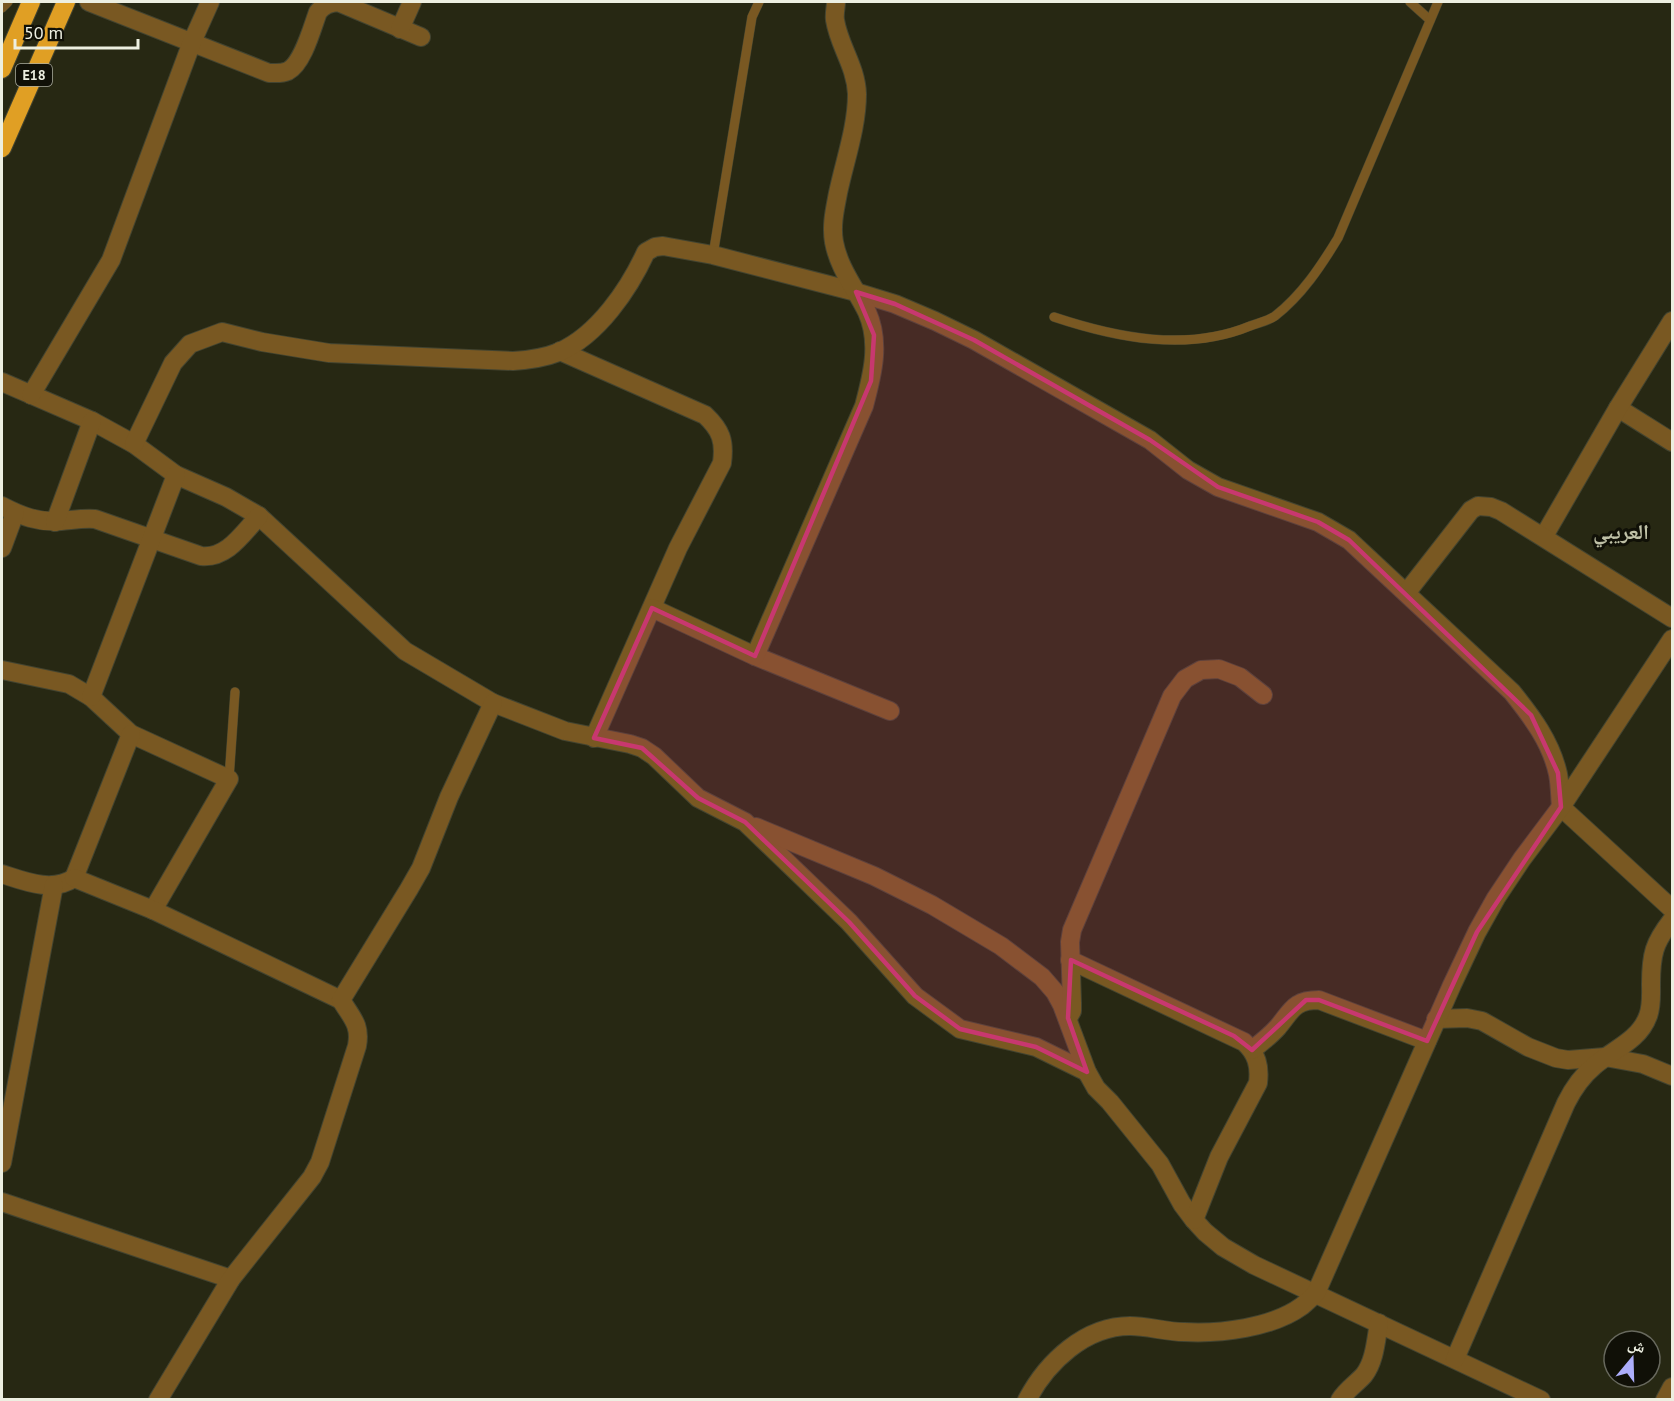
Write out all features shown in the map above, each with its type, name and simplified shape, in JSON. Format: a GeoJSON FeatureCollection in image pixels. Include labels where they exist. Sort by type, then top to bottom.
{"type":"FeatureCollection","features":[{"type":"Feature","properties":{"kind":"highway","name":"E18"},"geometry":{"type":"LineString","coordinates":[[2,69],[31,2]]}},
{"type":"Feature","properties":{"kind":"highway","name":"E18"},"geometry":{"type":"LineString","coordinates":[[2,148],[66,2]]}},
{"type":"Feature","properties":{"kind":"street"},"geometry":{"type":"LineString","coordinates":[[89,2],[269,73],[281,74],[297,63],[318,12],[323,6],[331,3],[338,2],[421,37]]}},
{"type":"Feature","properties":{"kind":"street"},"geometry":{"type":"LineString","coordinates":[[31,395],[111,260],[192,42],[210,2]]}},
{"type":"Feature","properties":{"kind":"street"},"geometry":{"type":"LineString","coordinates":[[400,28],[412,2]]}},
{"type":"Feature","properties":{"kind":"street"},"geometry":{"type":"LineString","coordinates":[[755,657],[864,406],[875,358],[874,335],[868,313],[843,269],[834,244],[835,207],[855,117],[857,95],[856,77],[836,24],[836,2]]}},
{"type":"Feature","properties":{"kind":"street"},"geometry":{"type":"LineString","coordinates":[[134,444],[173,363],[190,344],[222,332],[262,342],[328,352],[530,360],[560,351],[585,335],[613,308],[646,252],[654,247],[663,246],[713,255],[895,304],[974,340],[1150,440],[1188,470],[1218,488],[1318,522],[1349,540],[1512,692],[1545,735],[1558,773],[1561,807],[1672,909]]}},
{"type":"Feature","properties":{"kind":"street"},"geometry":{"type":"LineString","coordinates":[[1544,536],[1618,408],[1672,321]]}},
{"type":"Feature","properties":{"kind":"street"},"geometry":{"type":"LineString","coordinates":[[560,351],[705,415],[715,424],[724,449],[722,463],[678,548],[594,738]]}},
{"type":"Feature","properties":{"kind":"street"},"geometry":{"type":"LineString","coordinates":[[2,382],[92,421],[134,444],[176,475],[226,497],[259,516],[405,651],[493,704],[565,731],[642,748],[663,764],[698,798],[745,822],[874,876],[932,904],[975,929],[1023,961],[1042,977],[1054,992],[1068,1018],[1087,1072],[1096,1088],[1160,1164],[1182,1204],[1205,1232],[1254,1265],[1541,1400]]}},
{"type":"Feature","properties":{"kind":"street"},"geometry":{"type":"LineString","coordinates":[[1618,408],[1672,442]]}},
{"type":"Feature","properties":{"kind":"street"},"geometry":{"type":"LineString","coordinates":[[55,522],[92,421]]}},
{"type":"Feature","properties":{"kind":"street"},"geometry":{"type":"LineString","coordinates":[[91,697],[176,475]]}},
{"type":"Feature","properties":{"kind":"street"},"geometry":{"type":"LineString","coordinates":[[1407,592],[1471,510],[1478,506],[1491,507],[1544,536],[1672,618]]}},
{"type":"Feature","properties":{"kind":"street"},"geometry":{"type":"LineString","coordinates":[[2,548],[8,509],[26,518],[55,522],[80,518],[95,519],[201,556],[214,556],[226,550],[259,516]]}},
{"type":"Feature","properties":{"kind":"street"},"geometry":{"type":"LineString","coordinates":[[652,608],[755,657],[890,711]]}},
{"type":"Feature","properties":{"kind":"street"},"geometry":{"type":"LineString","coordinates":[[1027,1400],[1040,1380],[1065,1352],[1094,1333],[1128,1326],[1211,1333],[1238,1329],[1285,1316],[1302,1306],[1316,1293],[1426,1041],[1477,932],[1496,898],[1561,807],[1672,639]]}},
{"type":"Feature","properties":{"kind":"street"},"geometry":{"type":"LineString","coordinates":[[1068,1018],[1072,1011],[1070,942],[1076,920],[1172,696],[1185,679],[1201,670],[1219,669],[1240,677],[1263,695]]}},
{"type":"Feature","properties":{"kind":"street"},"geometry":{"type":"LineString","coordinates":[[2,670],[69,684],[91,697],[130,734],[229,779],[153,910]]}},
{"type":"Feature","properties":{"kind":"street"},"geometry":{"type":"LineString","coordinates":[[341,1000],[421,868],[449,797],[493,704]]}},
{"type":"Feature","properties":{"kind":"street"},"geometry":{"type":"LineString","coordinates":[[2,874],[31,884],[54,885],[74,878],[130,734]]}},
{"type":"Feature","properties":{"kind":"street"},"geometry":{"type":"LineString","coordinates":[[745,822],[849,922],[915,996],[960,1029],[1036,1047],[1087,1072]]}},
{"type":"Feature","properties":{"kind":"street"},"geometry":{"type":"LineString","coordinates":[[74,878],[153,910],[341,1000],[357,1027],[359,1035],[320,1162],[312,1177],[231,1279],[158,1400]]}},
{"type":"Feature","properties":{"kind":"street"},"geometry":{"type":"LineString","coordinates":[[2,1163],[54,885]]}},
{"type":"Feature","properties":{"kind":"street"},"geometry":{"type":"LineString","coordinates":[[1455,1359],[1566,1103],[1582,1078],[1639,1032],[1648,1017],[1654,947],[1672,920]]}},
{"type":"Feature","properties":{"kind":"street"},"geometry":{"type":"LineString","coordinates":[[1071,960],[1234,1036],[1252,1050],[1257,1060],[1258,1083],[1219,1157],[1194,1220]]}},
{"type":"Feature","properties":{"kind":"street"},"geometry":{"type":"LineString","coordinates":[[1252,1050],[1270,1035],[1288,1013],[1306,1000],[1319,1000],[1426,1041]]}},
{"type":"Feature","properties":{"kind":"street"},"geometry":{"type":"LineString","coordinates":[[1436,1019],[1467,1018],[1482,1021],[1527,1047],[1556,1058],[1568,1060],[1605,1058],[1642,1064],[1672,1076]]}},
{"type":"Feature","properties":{"kind":"street"},"geometry":{"type":"LineString","coordinates":[[2,1202],[231,1279]]}},
{"type":"Feature","properties":{"kind":"street"},"geometry":{"type":"LineString","coordinates":[[1340,1400],[1370,1365],[1378,1323]]}},
{"type":"Feature","properties":{"kind":"street"},"geometry":{"type":"LineString","coordinates":[[1665,1400],[1672,1387]]}},
{"type":"Feature","properties":{"kind":"lane"},"geometry":{"type":"LineString","coordinates":[[2,8],[8,2]]}},
{"type":"Feature","properties":{"kind":"lane"},"geometry":{"type":"LineString","coordinates":[[713,255],[752,17],[759,2]]}},
{"type":"Feature","properties":{"kind":"lane"},"geometry":{"type":"LineString","coordinates":[[1410,2],[1430,21]]}},
{"type":"Feature","properties":{"kind":"lane"},"geometry":{"type":"LineString","coordinates":[[1054,317],[1092,330],[1149,340],[1202,339],[1236,332],[1274,317],[1298,294],[1323,263],[1338,238],[1438,2]]}},
{"type":"Feature","properties":{"kind":"lane"},"geometry":{"type":"LineString","coordinates":[[229,779],[235,692]]}},
{"type":"Feature","properties":{"kind":"highlighted area"},"geometry":{"type":"Polygon","coordinates":[[[856,292],[895,304],[974,340],[1150,440],[1218,487],[1318,522],[1349,540],[1531,715],[1558,773],[1561,807],[1477,932],[1427,1041],[1319,1000],[1306,1000],[1252,1050],[1234,1036],[1071,960],[1068,1018],[1087,1072],[1036,1047],[960,1029],[915,996],[849,922],[745,822],[698,798],[642,748],[594,738],[652,608],[755,656],[871,381],[874,335],[856,292]]]}},
{"type":"Feature","properties":{"kind":"district","name":"العريبي"},"geometry":{"type":"Point","coordinates":[1621,532]}}]}
